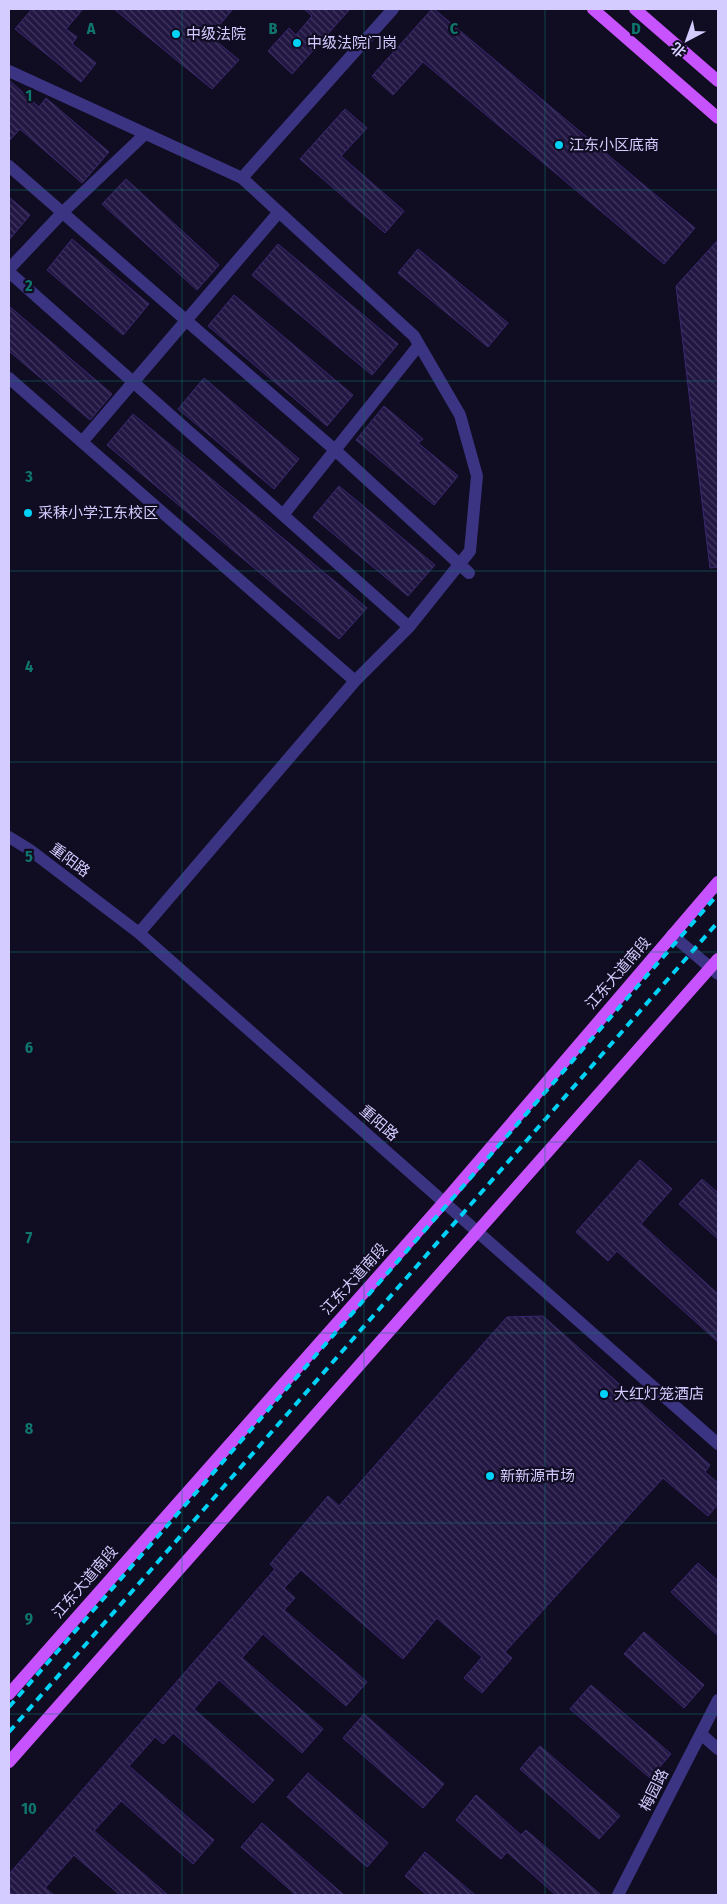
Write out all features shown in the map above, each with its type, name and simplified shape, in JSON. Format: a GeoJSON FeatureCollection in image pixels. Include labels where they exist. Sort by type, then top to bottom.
{"type":"FeatureCollection","features":[{"type":"Feature","properties":{"kind":"main road"},"geometry":{"type":"LineString","coordinates":[[593,9],[718,118]]}},
{"type":"Feature","properties":{"kind":"main road"},"geometry":{"type":"LineString","coordinates":[[635,9],[718,81]]}},
{"type":"Feature","properties":{"kind":"main road","name":"江东大道南段"},"geometry":{"type":"LineString","coordinates":[[9,1694],[444,1202],[718,882]]}},
{"type":"Feature","properties":{"kind":"main road"},"geometry":{"type":"LineString","coordinates":[[9,1762],[478,1231],[716,967]]}},
{"type":"Feature","properties":{"kind":"street"},"geometry":{"type":"LineString","coordinates":[[242,178],[393,9]]}},
{"type":"Feature","properties":{"kind":"street"},"geometry":{"type":"LineString","coordinates":[[9,71],[242,178],[414,336],[460,415],[478,476],[470,551],[464,569],[355,681],[139,933]]}},
{"type":"Feature","properties":{"kind":"street"},"geometry":{"type":"LineString","coordinates":[[145,134],[63,212],[9,271],[133,384],[409,627]]}},
{"type":"Feature","properties":{"kind":"street"},"geometry":{"type":"LineString","coordinates":[[9,166],[335,450],[464,569]]}},
{"type":"Feature","properties":{"kind":"street"},"geometry":{"type":"LineString","coordinates":[[82,442],[279,212]]}},
{"type":"Feature","properties":{"kind":"street"},"geometry":{"type":"LineString","coordinates":[[283,515],[419,346]]}},
{"type":"Feature","properties":{"kind":"street"},"geometry":{"type":"LineString","coordinates":[[9,378],[355,681]]}},
{"type":"Feature","properties":{"kind":"street","name":"重阳路"},"geometry":{"type":"LineString","coordinates":[[9,837],[30,850],[139,933],[718,1444]]}},
{"type":"Feature","properties":{"kind":"street"},"geometry":{"type":"LineString","coordinates":[[672,935],[716,967]]}},
{"type":"Feature","properties":{"kind":"street","name":"梅园路"},"geometry":{"type":"LineString","coordinates":[[618,1895],[718,1700]]}},
{"type":"Feature","properties":{"kind":"street"},"geometry":{"type":"LineString","coordinates":[[701,1734],[718,1749]]}},
{"type":"Feature","properties":{"kind":"building"},"geometry":{"type":"Polygon","coordinates":[[[32,9],[83,9],[66,29],[77,37],[72,44],[96,63],[81,82],[15,29],[32,9]]]}},
{"type":"Feature","properties":{"kind":"building","name":"中级法院"},"geometry":{"type":"Polygon","coordinates":[[[114,9],[233,9],[210,36],[239,60],[212,89],[114,9]]]}},
{"type":"Feature","properties":{"kind":"building","name":"中级法院门岗"},"geometry":{"type":"Polygon","coordinates":[[[304,9],[350,9],[292,74],[268,51],[289,28],[296,35],[312,16],[304,9]]]}},
{"type":"Feature","properties":{"kind":"building","name":"江东小区底商"},"geometry":{"type":"Polygon","coordinates":[[[432,9],[695,228],[664,264],[423,62],[393,95],[372,76],[432,9]]]}},
{"type":"Feature","properties":{"kind":"building"},"geometry":{"type":"Polygon","coordinates":[[[9,80],[39,107],[46,98],[109,152],[82,183],[20,129],[9,141],[9,80]]]}},
{"type":"Feature","properties":{"kind":"building"},"geometry":{"type":"Polygon","coordinates":[[[345,109],[367,128],[341,156],[404,211],[385,233],[300,159],[345,109]]]}},
{"type":"Feature","properties":{"kind":"building"},"geometry":{"type":"Polygon","coordinates":[[[126,179],[219,265],[197,290],[102,204],[126,179]]]}},
{"type":"Feature","properties":{"kind":"building"},"geometry":{"type":"Polygon","coordinates":[[[9,197],[30,215],[9,240],[9,197]]]}},
{"type":"Feature","properties":{"kind":"building"},"geometry":{"type":"Polygon","coordinates":[[[72,239],[149,304],[123,335],[47,270],[72,239]]]}},
{"type":"Feature","properties":{"kind":"building"},"geometry":{"type":"Polygon","coordinates":[[[718,240],[718,567],[710,568],[676,286],[718,240]]]}},
{"type":"Feature","properties":{"kind":"building"},"geometry":{"type":"Polygon","coordinates":[[[278,244],[398,344],[372,375],[252,275],[278,244]]]}},
{"type":"Feature","properties":{"kind":"building"},"geometry":{"type":"Polygon","coordinates":[[[418,249],[508,323],[488,347],[398,273],[418,249]]]}},
{"type":"Feature","properties":{"kind":"building"},"geometry":{"type":"Polygon","coordinates":[[[234,295],[353,395],[327,426],[208,326],[234,295]]]}},
{"type":"Feature","properties":{"kind":"building"},"geometry":{"type":"Polygon","coordinates":[[[9,306],[112,394],[90,420],[9,351],[9,306]]]}},
{"type":"Feature","properties":{"kind":"building"},"geometry":{"type":"Polygon","coordinates":[[[204,378],[299,459],[274,489],[178,409],[204,378]]]}},
{"type":"Feature","properties":{"kind":"building"},"geometry":{"type":"Polygon","coordinates":[[[384,406],[423,439],[418,443],[458,476],[434,505],[356,440],[384,406]]]}},
{"type":"Feature","properties":{"kind":"building"},"geometry":{"type":"Polygon","coordinates":[[[133,414],[367,608],[339,639],[107,445],[133,414]]]}},
{"type":"Feature","properties":{"kind":"building"},"geometry":{"type":"Polygon","coordinates":[[[339,486],[435,565],[408,596],[313,517],[339,486]]]}},
{"type":"Feature","properties":{"kind":"building"},"geometry":{"type":"Polygon","coordinates":[[[640,1160],[672,1189],[641,1224],[718,1294],[718,1342],[617,1251],[608,1261],[576,1232],[640,1160]]]}},
{"type":"Feature","properties":{"kind":"building"},"geometry":{"type":"Polygon","coordinates":[[[702,1179],[718,1193],[718,1239],[679,1204],[702,1179]]]}},
{"type":"Feature","properties":{"kind":"building"},"geometry":{"type":"Polygon","coordinates":[[[543,1316],[710,1465],[705,1472],[718,1483],[718,1504],[708,1516],[663,1478],[505,1652],[512,1658],[482,1693],[464,1678],[482,1657],[437,1618],[403,1659],[301,1570],[284,1588],[295,1598],[284,1610],[367,1682],[346,1706],[263,1634],[242,1658],[323,1729],[302,1753],[219,1680],[194,1709],[274,1780],[253,1803],[173,1733],[163,1744],[155,1737],[129,1766],[214,1840],[193,1864],[121,1801],[94,1831],[168,1895],[120,1895],[74,1855],[45,1888],[54,1895],[9,1895],[9,1874],[275,1569],[270,1564],[328,1496],[339,1506],[507,1317],[543,1316]]]}},
{"type":"Feature","properties":{"kind":"building"},"geometry":{"type":"Polygon","coordinates":[[[698,1563],[718,1581],[718,1636],[671,1592],[698,1563]]]}},
{"type":"Feature","properties":{"kind":"building"},"geometry":{"type":"Polygon","coordinates":[[[644,1632],[704,1685],[684,1708],[624,1654],[644,1632]]]}},
{"type":"Feature","properties":{"kind":"building"},"geometry":{"type":"Polygon","coordinates":[[[591,1685],[671,1754],[650,1778],[570,1709],[591,1685]]]}},
{"type":"Feature","properties":{"kind":"building"},"geometry":{"type":"Polygon","coordinates":[[[364,1714],[444,1784],[423,1808],[343,1738],[364,1714]]]}},
{"type":"Feature","properties":{"kind":"building"},"geometry":{"type":"Polygon","coordinates":[[[540,1746],[620,1816],[599,1839],[520,1769],[540,1746]]]}},
{"type":"Feature","properties":{"kind":"building"},"geometry":{"type":"Polygon","coordinates":[[[308,1773],[388,1843],[367,1867],[287,1797],[308,1773]]]}},
{"type":"Feature","properties":{"kind":"building"},"geometry":{"type":"Polygon","coordinates":[[[476,1795],[521,1835],[526,1830],[601,1895],[556,1895],[507,1852],[501,1859],[456,1820],[476,1795]]]}},
{"type":"Feature","properties":{"kind":"building"},"geometry":{"type":"Polygon","coordinates":[[[262,1823],[344,1895],[296,1895],[241,1847],[262,1823]]]}},
{"type":"Feature","properties":{"kind":"building"},"geometry":{"type":"Polygon","coordinates":[[[425,1852],[475,1895],[427,1895],[405,1876],[425,1852]]]}},
{"type":"Feature","properties":{"kind":"railway"},"geometry":{"type":"LineString","coordinates":[[9,1707],[718,894]]}},
{"type":"Feature","properties":{"kind":"railway"},"geometry":{"type":"LineString","coordinates":[[9,1732],[718,922]]}},
{"type":"Feature","properties":{"kind":"place","name":"中级法院"},"geometry":{"type":"Point","coordinates":[176,34]}},
{"type":"Feature","properties":{"kind":"place","name":"中级法院门岗"},"geometry":{"type":"Point","coordinates":[297,43]}},
{"type":"Feature","properties":{"kind":"place","name":"江东小区底商"},"geometry":{"type":"Point","coordinates":[559,145]}},
{"type":"Feature","properties":{"kind":"place","name":"采秣小学江东校区"},"geometry":{"type":"Point","coordinates":[28,513]}},
{"type":"Feature","properties":{"kind":"place","name":"大红灯笼酒店"},"geometry":{"type":"Point","coordinates":[604,1394]}},
{"type":"Feature","properties":{"kind":"place","name":"新新源市场"},"geometry":{"type":"Point","coordinates":[490,1476]}}]}
